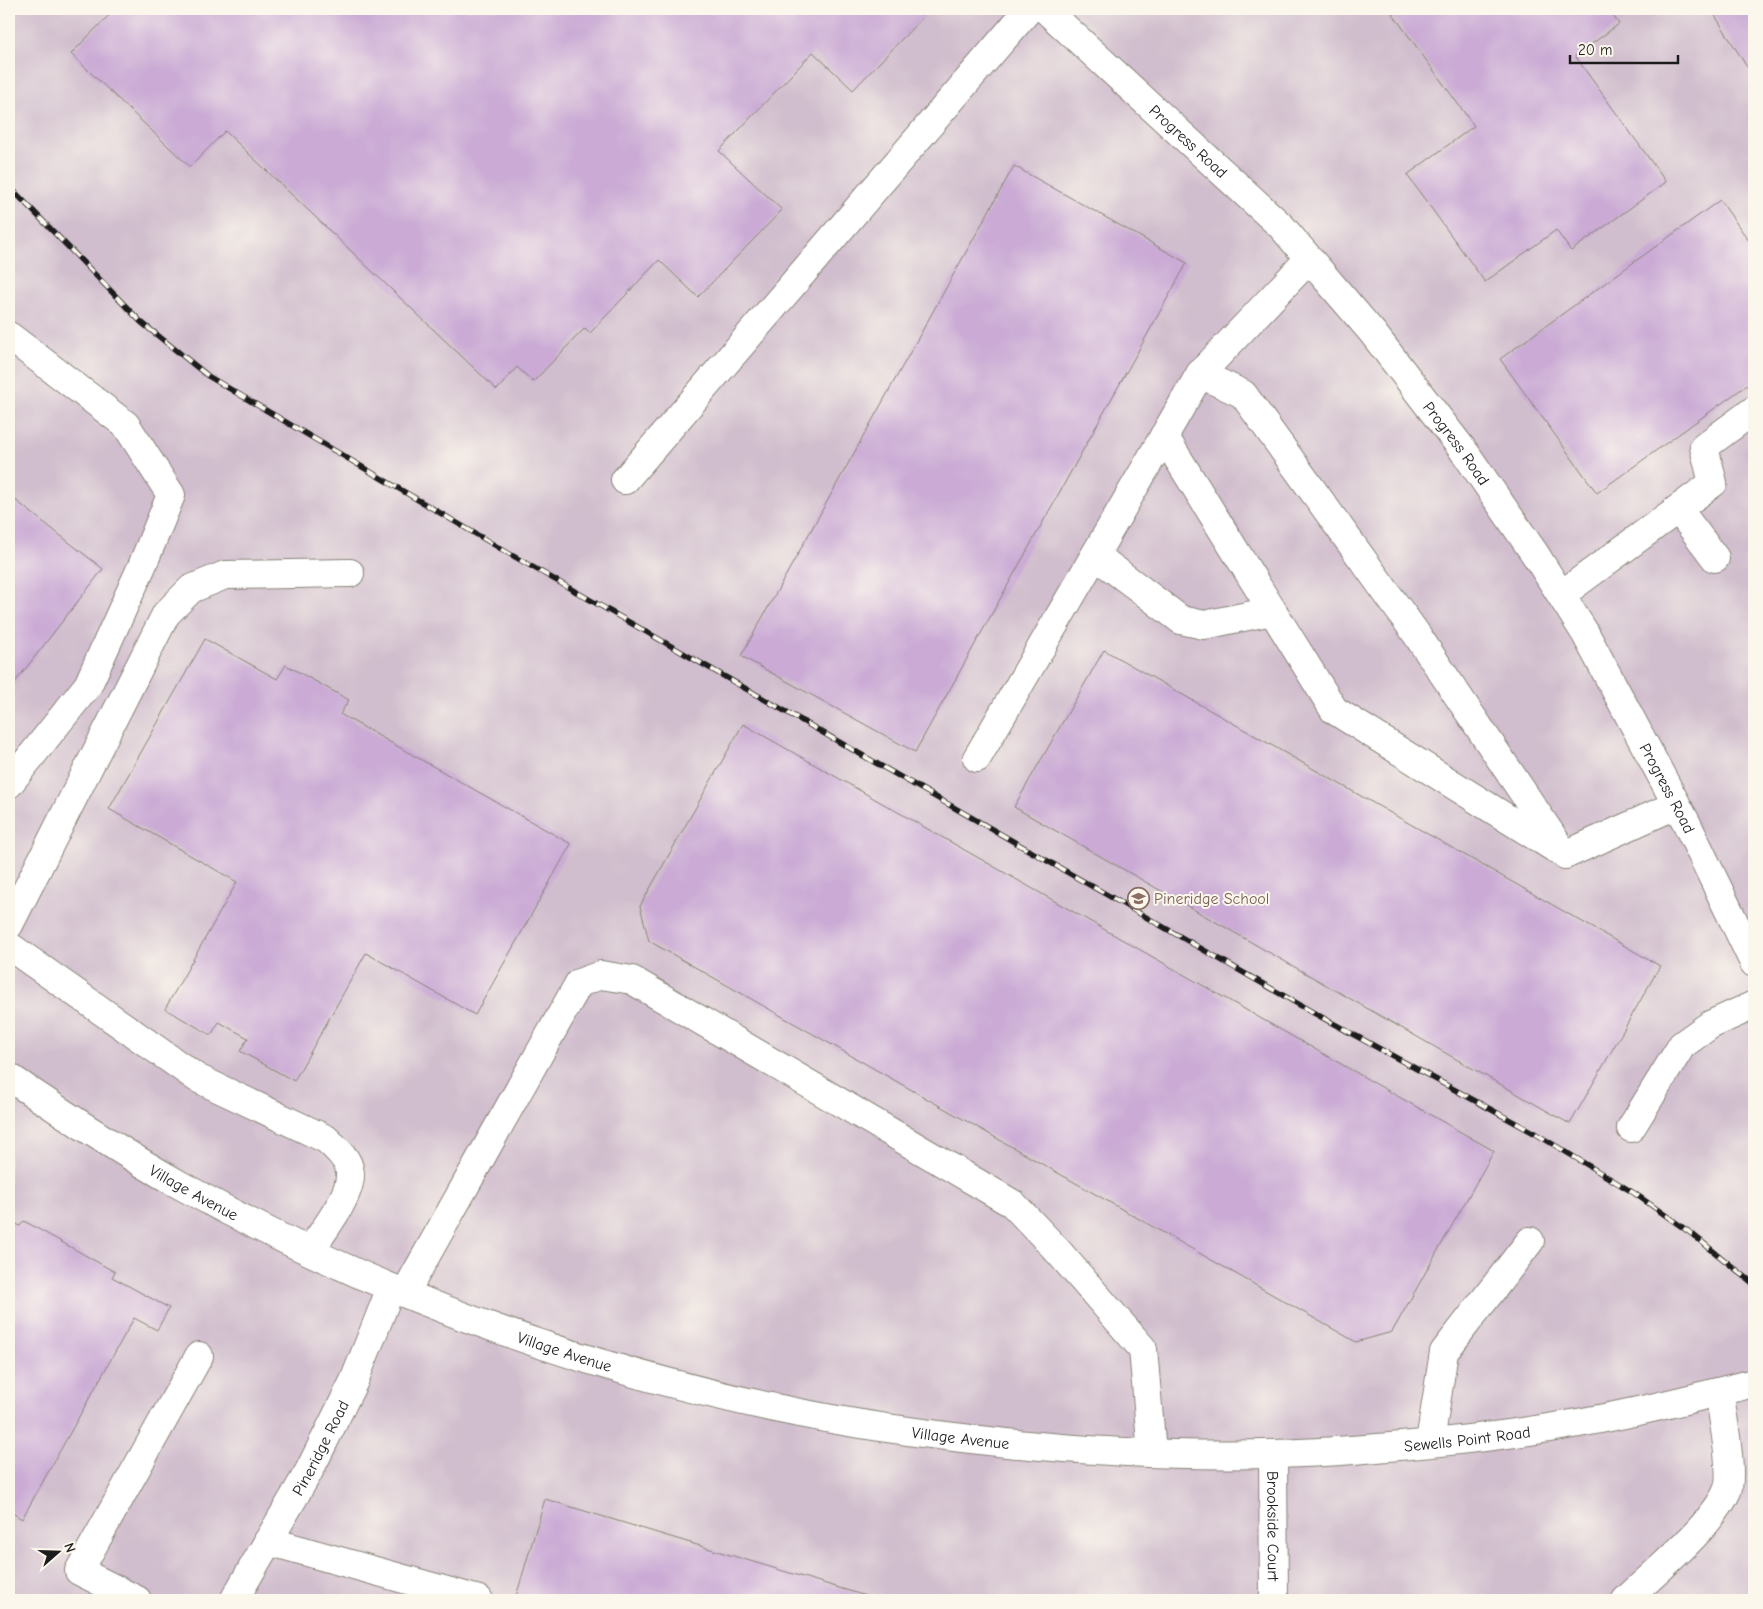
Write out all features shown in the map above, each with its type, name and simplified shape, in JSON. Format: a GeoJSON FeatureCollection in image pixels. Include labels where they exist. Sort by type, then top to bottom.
{"type":"FeatureCollection","features":[{"type":"Feature","properties":{"kind":"street"},"geometry":{"type":"LineString","coordinates":[[625,480],[1029,9]]}},
{"type":"Feature","properties":{"kind":"street","name":"Progress Road"},"geometry":{"type":"LineString","coordinates":[[1045,9],[1159,116],[1248,194],[1309,259],[1372,332],[1466,454],[1585,633],[1676,805],[1754,963]]}},
{"type":"Feature","properties":{"kind":"street"},"geometry":{"type":"LineString","coordinates":[[977,758],[1200,374],[1309,259]]}},
{"type":"Feature","properties":{"kind":"street"},"geometry":{"type":"LineString","coordinates":[[9,336],[126,425],[171,495],[142,566],[88,685],[9,784]]}},
{"type":"Feature","properties":{"kind":"street"},"geometry":{"type":"LineString","coordinates":[[1200,374],[1243,394],[1415,632],[1566,855]]}},
{"type":"Feature","properties":{"kind":"street"},"geometry":{"type":"LineString","coordinates":[[1561,595],[1714,482],[1704,447],[1754,410]]}},
{"type":"Feature","properties":{"kind":"street"},"geometry":{"type":"LineString","coordinates":[[1164,436],[1334,710],[1566,855]]}},
{"type":"Feature","properties":{"kind":"street"},"geometry":{"type":"LineString","coordinates":[[1678,509],[1714,558]]}},
{"type":"Feature","properties":{"kind":"street"},"geometry":{"type":"LineString","coordinates":[[1095,555],[1181,620],[1204,625],[1272,611]]}},
{"type":"Feature","properties":{"kind":"street"},"geometry":{"type":"LineString","coordinates":[[9,926],[166,614],[191,589],[225,575],[350,573]]}},
{"type":"Feature","properties":{"kind":"street"},"geometry":{"type":"LineString","coordinates":[[1566,855],[1676,805]]}},
{"type":"Feature","properties":{"kind":"street"},"geometry":{"type":"LineString","coordinates":[[9,946],[197,1078],[326,1139],[342,1153],[350,1172],[348,1189],[310,1251]]}},
{"type":"Feature","properties":{"kind":"street","name":"Pineridge Road"},"geometry":{"type":"LineString","coordinates":[[234,1600],[309,1471],[398,1291],[580,983],[601,975],[632,980],[1013,1204],[1056,1249],[1143,1349],[1164,1453]]}},
{"type":"Feature","properties":{"kind":"street"},"geometry":{"type":"LineString","coordinates":[[1632,1128],[1682,1045],[1710,1025],[1754,1005]]}},
{"type":"Feature","properties":{"kind":"street","name":"Village Avenue"},"geometry":{"type":"LineString","coordinates":[[9,1077],[83,1127],[180,1185],[310,1251],[398,1291],[525,1340],[639,1375],[781,1410],[926,1434],[1073,1449],[1164,1453]]}},
{"type":"Feature","properties":{"kind":"street"},"geometry":{"type":"LineString","coordinates":[[1430,1442],[1444,1352],[1530,1241]]}},
{"type":"Feature","properties":{"kind":"street"},"geometry":{"type":"LineString","coordinates":[[137,1600],[79,1571],[199,1356]]}},
{"type":"Feature","properties":{"kind":"street","name":"Sewells Point Road"},"geometry":{"type":"LineString","coordinates":[[1164,1453],[1273,1454],[1364,1449],[1524,1431],[1627,1414],[1754,1383]]}},
{"type":"Feature","properties":{"kind":"street"},"geometry":{"type":"LineString","coordinates":[[1626,1600],[1710,1517],[1728,1489],[1727,1443],[1719,1392]]}},
{"type":"Feature","properties":{"kind":"street","name":"Brookside Court"},"geometry":{"type":"LineString","coordinates":[[1273,1454],[1274,1600]]}},
{"type":"Feature","properties":{"kind":"street"},"geometry":{"type":"LineString","coordinates":[[268,1541],[480,1600]]}},
{"type":"Feature","properties":{"kind":"shaded area"},"geometry":{"type":"Polygon","coordinates":[[[9,9],[1754,9],[1754,1600],[9,1600],[9,9]]]}},
{"type":"Feature","properties":{"kind":"building"},"geometry":{"type":"Polygon","coordinates":[[[115,9],[916,9],[924,16],[853,90],[813,52],[719,151],[782,210],[698,297],[659,260],[590,333],[585,328],[533,382],[517,367],[497,390],[225,131],[190,167],[71,54],[115,9]]]}},
{"type":"Feature","properties":{"kind":"building"},"geometry":{"type":"Polygon","coordinates":[[[1389,9],[1608,9],[1619,24],[1575,56],[1666,182],[1571,251],[1556,230],[1485,282],[1407,175],[1474,126],[1389,9]]]}},
{"type":"Feature","properties":{"kind":"building"},"geometry":{"type":"Polygon","coordinates":[[[1711,9],[1754,9],[1754,63],[1747,67],[1711,9]]]}},
{"type":"Feature","properties":{"kind":"building"},"geometry":{"type":"Polygon","coordinates":[[[1014,166],[1187,263],[915,752],[741,656],[1014,166]]]}},
{"type":"Feature","properties":{"kind":"building"},"geometry":{"type":"Polygon","coordinates":[[[1720,200],[1754,248],[1754,380],[1597,493],[1500,359],[1720,200]]]}},
{"type":"Feature","properties":{"kind":"building"},"geometry":{"type":"Polygon","coordinates":[[[9,495],[103,569],[9,690],[9,495]]]}},
{"type":"Feature","properties":{"kind":"building"},"geometry":{"type":"Polygon","coordinates":[[[205,639],[277,679],[286,665],[349,700],[340,714],[571,844],[475,1015],[366,953],[294,1081],[240,1051],[248,1038],[219,1022],[211,1035],[165,1009],[237,882],[109,809],[205,639]]]}},
{"type":"Feature","properties":{"kind":"building"},"geometry":{"type":"Polygon","coordinates":[[[1104,650],[1660,966],[1570,1124],[1014,807],[1104,650]]]}},
{"type":"Feature","properties":{"kind":"building"},"geometry":{"type":"Polygon","coordinates":[[[743,724],[1494,1151],[1392,1332],[1356,1342],[649,941],[640,906],[743,724]]]}},
{"type":"Feature","properties":{"kind":"building"},"geometry":{"type":"Polygon","coordinates":[[[9,1220],[20,1226],[24,1221],[115,1272],[112,1277],[169,1308],[157,1330],[134,1318],[22,1519],[9,1511],[9,1220]]]}},
{"type":"Feature","properties":{"kind":"building"},"geometry":{"type":"Polygon","coordinates":[[[545,1499],[879,1600],[515,1600],[545,1499]]]}},
{"type":"Feature","properties":{"kind":"railway"},"geometry":{"type":"LineString","coordinates":[[9,186],[141,322],[208,376],[508,553],[1314,1013],[1536,1134],[1634,1193],[1692,1234],[1754,1284]]}},
{"type":"Feature","properties":{"kind":"place","name":"Pineridge School"},"geometry":{"type":"Point","coordinates":[1138,898]}}]}
